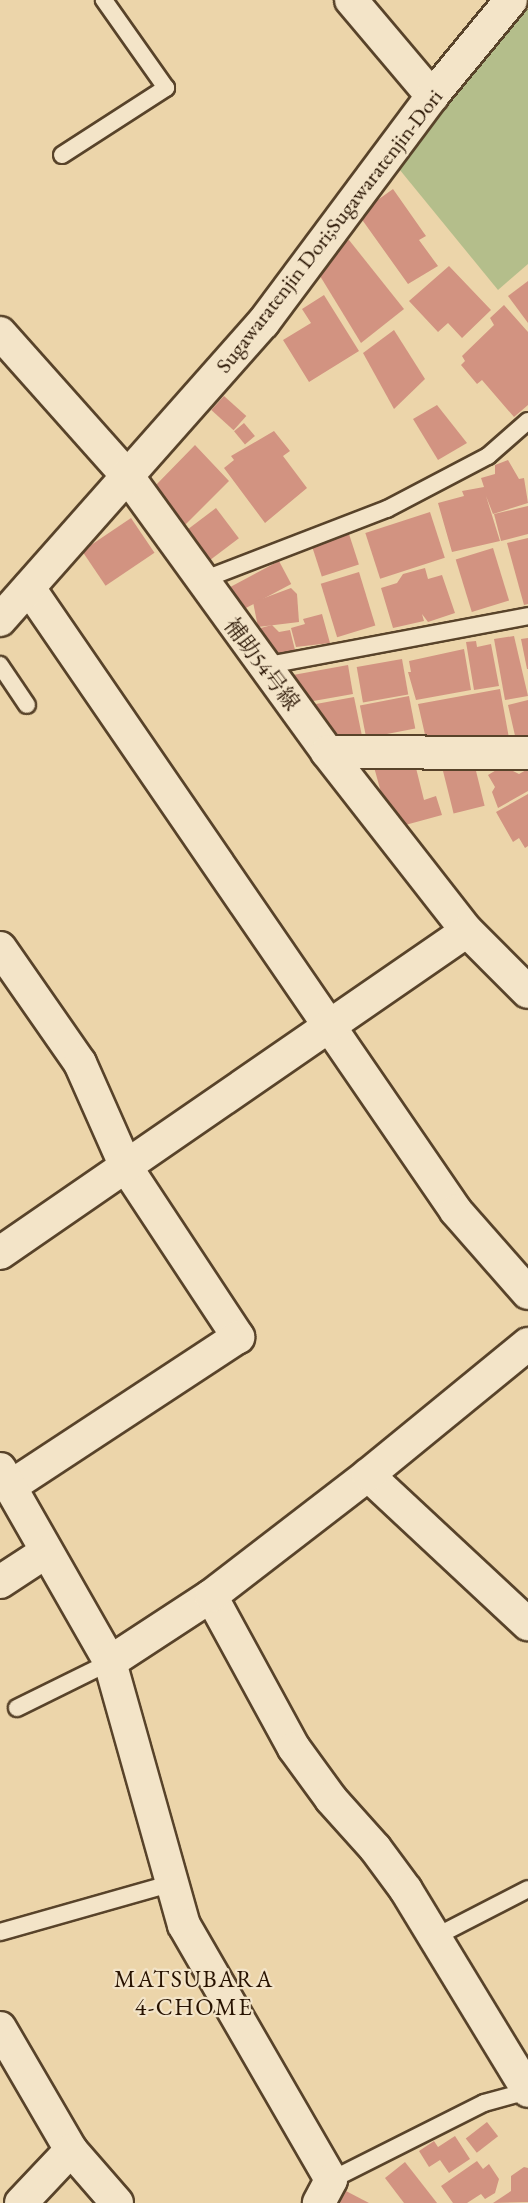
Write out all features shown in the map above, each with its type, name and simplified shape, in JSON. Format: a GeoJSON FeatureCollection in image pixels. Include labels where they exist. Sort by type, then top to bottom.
{"type":"FeatureCollection","features":[{"type":"Feature","properties":{"kind":"street"},"geometry":{"type":"LineString","coordinates":[[351,0],[432,96]]}},
{"type":"Feature","properties":{"kind":"street","name":"Sugawaratenjin Dori;Sugawaratenjin-Dori"},"geometry":{"type":"LineString","coordinates":[[0,620],[129,478],[263,323],[432,96],[511,0]]}},
{"type":"Feature","properties":{"kind":"street","name":"補助54号線"},"geometry":{"type":"LineString","coordinates":[[0,333],[129,478],[200,581],[327,752],[467,931],[528,992]]}},
{"type":"Feature","properties":{"kind":"street"},"geometry":{"type":"LineString","coordinates":[[28,588],[456,1212],[528,1293]]}},
{"type":"Feature","properties":{"kind":"street"},"geometry":{"type":"LineString","coordinates":[[327,752],[528,753]]}},
{"type":"Feature","properties":{"kind":"street"},"geometry":{"type":"LineString","coordinates":[[0,1253],[467,931]]}},
{"type":"Feature","properties":{"kind":"street"},"geometry":{"type":"LineString","coordinates":[[0,948],[80,1063],[126,1167],[238,1337],[5,1478],[110,1662],[184,1925],[325,2191]]}},
{"type":"Feature","properties":{"kind":"street"},"geometry":{"type":"LineString","coordinates":[[110,1662],[211,1596],[522,1355]]}},
{"type":"Feature","properties":{"kind":"street"},"geometry":{"type":"LineString","coordinates":[[368,1475],[528,1624]]}},
{"type":"Feature","properties":{"kind":"street"},"geometry":{"type":"LineString","coordinates":[[0,1582],[46,1552]]}},
{"type":"Feature","properties":{"kind":"street"},"geometry":{"type":"LineString","coordinates":[[211,1596],[294,1748],[331,1799],[375,1848],[437,1936],[528,2091]]}},
{"type":"Feature","properties":{"kind":"street"},"geometry":{"type":"LineString","coordinates":[[0,2028],[71,2150],[117,2203]]}},
{"type":"Feature","properties":{"kind":"street"},"geometry":{"type":"LineString","coordinates":[[21,2203],[71,2150]]}},
{"type":"Feature","properties":{"kind":"lane"},"geometry":{"type":"LineString","coordinates":[[62,155],[166,88],[104,0]]}},
{"type":"Feature","properties":{"kind":"lane"},"geometry":{"type":"LineString","coordinates":[[200,581],[387,509],[488,456],[528,421]]}},
{"type":"Feature","properties":{"kind":"lane"},"geometry":{"type":"LineString","coordinates":[[264,666],[528,616]]}},
{"type":"Feature","properties":{"kind":"lane"},"geometry":{"type":"LineString","coordinates":[[0,665],[27,705]]}},
{"type":"Feature","properties":{"kind":"lane"},"geometry":{"type":"LineString","coordinates":[[17,1708],[110,1662]]}},
{"type":"Feature","properties":{"kind":"lane"},"geometry":{"type":"LineString","coordinates":[[0,1932],[173,1882]]}},
{"type":"Feature","properties":{"kind":"lane"},"geometry":{"type":"LineString","coordinates":[[437,1936],[528,1889]]}},
{"type":"Feature","properties":{"kind":"lane"},"geometry":{"type":"LineString","coordinates":[[325,2191],[484,2103],[528,2091]]}},
{"type":"Feature","properties":{"kind":"green space"},"geometry":{"type":"Polygon","coordinates":[[[519,9],[528,9],[528,264],[498,290],[395,164],[519,9]]]}},
{"type":"Feature","properties":{"kind":"building"},"geometry":{"type":"Polygon","coordinates":[[[393,189],[426,236],[419,240],[438,266],[408,284],[358,214],[393,189]]]}},
{"type":"Feature","properties":{"kind":"building"},"geometry":{"type":"Polygon","coordinates":[[[349,240],[404,309],[361,343],[317,271],[343,241],[349,240]]]}},
{"type":"Feature","properties":{"kind":"building"},"geometry":{"type":"Polygon","coordinates":[[[449,266],[491,310],[462,338],[448,323],[438,332],[409,301],[449,266]]]}},
{"type":"Feature","properties":{"kind":"building"},"geometry":{"type":"Polygon","coordinates":[[[528,281],[528,323],[508,296],[528,281]]]}},
{"type":"Feature","properties":{"kind":"building"},"geometry":{"type":"Polygon","coordinates":[[[324,295],[359,351],[309,382],[283,340],[311,323],[302,309],[324,295]]]}},
{"type":"Feature","properties":{"kind":"building"},"geometry":{"type":"Polygon","coordinates":[[[504,305],[528,332],[528,405],[514,417],[482,380],[477,384],[461,365],[465,361],[462,356],[494,325],[490,318],[504,305]]]}},
{"type":"Feature","properties":{"kind":"building"},"geometry":{"type":"Polygon","coordinates":[[[394,330],[425,379],[394,409],[363,353],[394,330]]]}},
{"type":"Feature","properties":{"kind":"building"},"geometry":{"type":"Polygon","coordinates":[[[224,396],[246,416],[234,430],[211,410],[224,396]]]}},
{"type":"Feature","properties":{"kind":"building"},"geometry":{"type":"Polygon","coordinates":[[[437,405],[467,443],[438,460],[413,419],[437,405]]]}},
{"type":"Feature","properties":{"kind":"building"},"geometry":{"type":"Polygon","coordinates":[[[244,423],[255,436],[245,444],[234,431],[244,423]]]}},
{"type":"Feature","properties":{"kind":"building"},"geometry":{"type":"Polygon","coordinates":[[[274,431],[290,451],[283,456],[307,488],[265,523],[224,468],[234,460],[231,456],[274,431]]]}},
{"type":"Feature","properties":{"kind":"building"},"geometry":{"type":"Polygon","coordinates":[[[195,445],[229,481],[183,527],[155,498],[161,492],[155,486],[195,445]]]}},
{"type":"Feature","properties":{"kind":"building"},"geometry":{"type":"Polygon","coordinates":[[[508,460],[519,479],[524,478],[528,503],[493,514],[486,496],[500,541],[452,552],[438,503],[464,496],[462,491],[484,487],[481,478],[495,474],[495,465],[508,460]]]}},
{"type":"Feature","properties":{"kind":"building"},"geometry":{"type":"Polygon","coordinates":[[[528,506],[528,534],[501,541],[494,514],[528,506]]]}},
{"type":"Feature","properties":{"kind":"building"},"geometry":{"type":"Polygon","coordinates":[[[216,508],[239,538],[210,560],[187,530],[216,508]]]}},
{"type":"Feature","properties":{"kind":"building"},"geometry":{"type":"Polygon","coordinates":[[[430,512],[445,558],[380,579],[365,533],[430,512]]]}},
{"type":"Feature","properties":{"kind":"building"},"geometry":{"type":"Polygon","coordinates":[[[131,518],[154,553],[106,586],[82,551],[131,518]]]}},
{"type":"Feature","properties":{"kind":"building"},"geometry":{"type":"Polygon","coordinates":[[[349,534],[359,564],[322,576],[312,546],[349,534]]]}},
{"type":"Feature","properties":{"kind":"building"},"geometry":{"type":"Polygon","coordinates":[[[528,538],[528,604],[524,605],[507,543],[528,538]]]}},
{"type":"Feature","properties":{"kind":"building"},"geometry":{"type":"Polygon","coordinates":[[[493,548],[509,601],[472,612],[456,559],[493,548]]]}},
{"type":"Feature","properties":{"kind":"building"},"geometry":{"type":"Polygon","coordinates":[[[279,561],[291,584],[238,612],[226,589],[279,561]]]}},
{"type":"Feature","properties":{"kind":"building"},"geometry":{"type":"Polygon","coordinates":[[[425,568],[428,579],[442,575],[455,613],[428,622],[422,614],[424,621],[393,628],[381,588],[397,583],[403,574],[425,568]]]}},
{"type":"Feature","properties":{"kind":"building"},"geometry":{"type":"Polygon","coordinates":[[[359,572],[375,626],[337,637],[321,584],[359,572]]]}},
{"type":"Feature","properties":{"kind":"building"},"geometry":{"type":"Polygon","coordinates":[[[291,588],[297,594],[299,622],[258,627],[253,602],[291,588]]]}},
{"type":"Feature","properties":{"kind":"building"},"geometry":{"type":"Polygon","coordinates":[[[322,614],[330,643],[296,647],[291,628],[305,624],[303,619],[322,614]]]}},
{"type":"Feature","properties":{"kind":"building"},"geometry":{"type":"Polygon","coordinates":[[[272,625],[279,632],[290,630],[295,650],[265,657],[257,629],[272,625]]]}},
{"type":"Feature","properties":{"kind":"building"},"geometry":{"type":"Polygon","coordinates":[[[514,636],[528,696],[505,700],[494,639],[514,636]]]}},
{"type":"Feature","properties":{"kind":"building"},"geometry":{"type":"Polygon","coordinates":[[[528,638],[528,669],[527,669],[521,639],[528,638]]]}},
{"type":"Feature","properties":{"kind":"building"},"geometry":{"type":"Polygon","coordinates":[[[476,641],[477,647],[491,644],[499,686],[474,690],[466,642],[476,641]]]}},
{"type":"Feature","properties":{"kind":"building"},"geometry":{"type":"Polygon","coordinates":[[[464,649],[471,690],[416,700],[408,672],[411,672],[409,661],[464,649]]]}},
{"type":"Feature","properties":{"kind":"building"},"geometry":{"type":"Polygon","coordinates":[[[402,659],[408,694],[363,702],[357,667],[402,659]]]}},
{"type":"Feature","properties":{"kind":"building"},"geometry":{"type":"Polygon","coordinates":[[[348,665],[353,694],[302,703],[296,696],[293,675],[348,665]]]}},
{"type":"Feature","properties":{"kind":"building"},"geometry":{"type":"Polygon","coordinates":[[[500,689],[509,738],[479,739],[479,735],[426,739],[418,704],[500,689]]]}},
{"type":"Feature","properties":{"kind":"building"},"geometry":{"type":"Polygon","coordinates":[[[409,696],[415,728],[366,738],[360,706],[409,696]]]}},
{"type":"Feature","properties":{"kind":"building"},"geometry":{"type":"Polygon","coordinates":[[[354,697],[362,736],[335,741],[321,726],[316,704],[354,697]]]}},
{"type":"Feature","properties":{"kind":"building"},"geometry":{"type":"Polygon","coordinates":[[[528,700],[528,737],[516,740],[508,705],[528,700]]]}},
{"type":"Feature","properties":{"kind":"building"},"geometry":{"type":"Polygon","coordinates":[[[392,762],[394,770],[416,768],[424,800],[436,796],[442,815],[398,827],[392,806],[385,807],[374,767],[392,762]]]}},
{"type":"Feature","properties":{"kind":"building"},"geometry":{"type":"Polygon","coordinates":[[[474,763],[485,806],[454,813],[443,771],[474,763]]]}},
{"type":"Feature","properties":{"kind":"building"},"geometry":{"type":"Polygon","coordinates":[[[503,766],[519,774],[528,769],[528,791],[498,808],[492,792],[495,787],[488,775],[503,766]]]}},
{"type":"Feature","properties":{"kind":"building"},"geometry":{"type":"Polygon","coordinates":[[[528,794],[528,846],[525,848],[519,838],[513,842],[496,812],[528,794]]]}},
{"type":"Feature","properties":{"kind":"building"},"geometry":{"type":"Polygon","coordinates":[[[487,2122],[498,2136],[477,2153],[466,2139],[487,2122]]]}},
{"type":"Feature","properties":{"kind":"building"},"geometry":{"type":"Polygon","coordinates":[[[455,2136],[470,2159],[449,2173],[440,2160],[429,2167],[419,2151],[434,2141],[438,2147],[455,2136]]]}},
{"type":"Feature","properties":{"kind":"building"},"geometry":{"type":"Polygon","coordinates":[[[477,2161],[483,2169],[489,2164],[499,2179],[495,2193],[485,2199],[481,2194],[467,2203],[453,2203],[441,2186],[477,2161]]]}},
{"type":"Feature","properties":{"kind":"building"},"geometry":{"type":"Polygon","coordinates":[[[405,2162],[437,2203],[404,2203],[385,2178],[405,2162]]]}},
{"type":"Feature","properties":{"kind":"building"},"geometry":{"type":"Polygon","coordinates":[[[524,2167],[528,2168],[528,2202],[493,2203],[511,2191],[511,2176],[524,2167]]]}},
{"type":"Feature","properties":{"kind":"building"},"geometry":{"type":"Polygon","coordinates":[[[346,2191],[369,2203],[340,2203],[346,2191]]]}},
{"type":"Feature","properties":{"kind":"district","name":"MATSUBARA 4-CHOME"},"geometry":{"type":"Point","coordinates":[194,1993]}}]}
